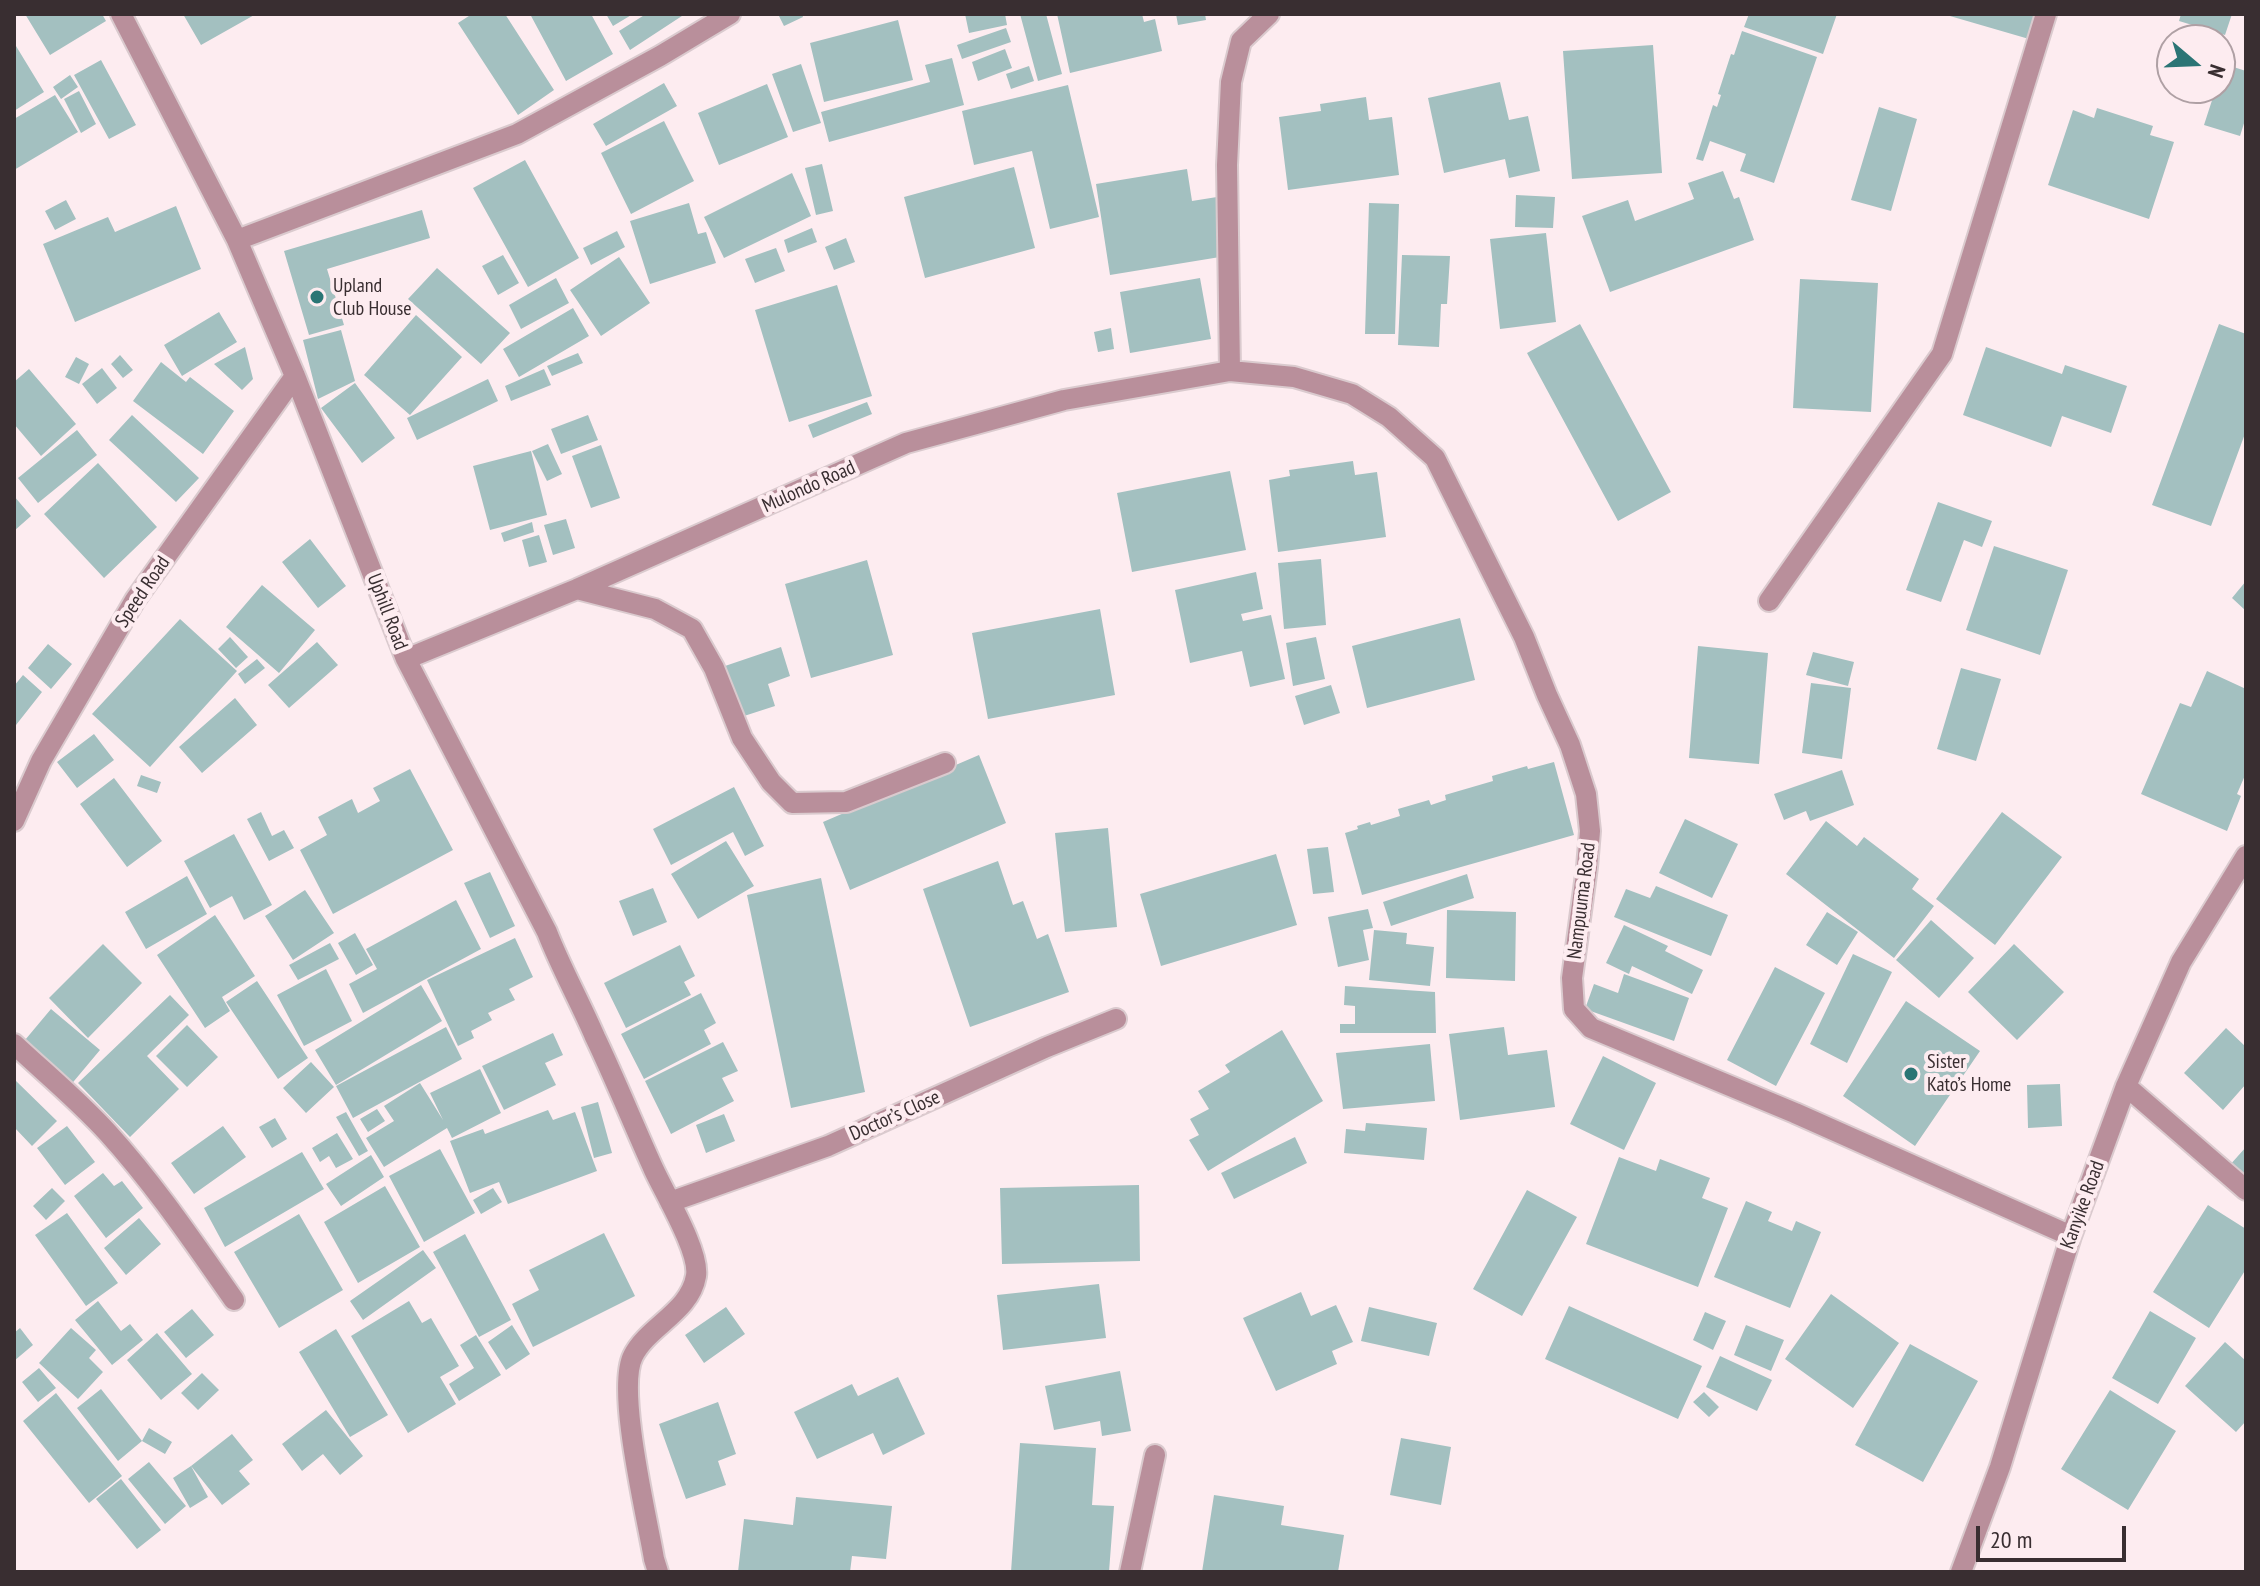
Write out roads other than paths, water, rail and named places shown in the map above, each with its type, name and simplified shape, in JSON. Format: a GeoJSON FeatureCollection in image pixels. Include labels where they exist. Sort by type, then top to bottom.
{"type":"FeatureCollection","features":[{"type":"Feature","properties":{"kind":"street","name":"Uphill Road"},"geometry":{"type":"LineString","coordinates":[[121,14],[237,240],[295,376],[406,659],[536,909],[694,1259],[697,1275],[689,1293],[632,1357],[628,1376],[628,1411],[658,1572]]}},
{"type":"Feature","properties":{"kind":"street"},"geometry":{"type":"LineString","coordinates":[[237,240],[517,134],[730,14]]}},
{"type":"Feature","properties":{"kind":"street"},"geometry":{"type":"LineString","coordinates":[[1230,371],[1227,165],[1231,82],[1241,41],[1269,14]]}},
{"type":"Feature","properties":{"kind":"street"},"geometry":{"type":"LineString","coordinates":[[1769,601],[1942,354],[2046,14]]}},
{"type":"Feature","properties":{"kind":"street","name":"Mulondo Road"},"geometry":{"type":"LineString","coordinates":[[406,659],[577,589],[906,443],[1064,400],[1230,371]]}},
{"type":"Feature","properties":{"kind":"street","name":"Nampuuma Road"},"geometry":{"type":"LineString","coordinates":[[1230,371],[1294,377],[1352,394],[1389,417],[1435,458],[1524,637],[1570,745],[1586,794],[1590,831],[1572,978],[1574,1009],[1591,1028],[1795,1113],[2071,1236]]}},
{"type":"Feature","properties":{"kind":"street","name":"Speed Road"},"geometry":{"type":"LineString","coordinates":[[14,821],[41,761],[135,600],[295,376]]}},
{"type":"Feature","properties":{"kind":"street"},"geometry":{"type":"LineString","coordinates":[[577,589],[655,609],[692,629],[714,668],[742,738],[771,782],[792,803],[846,802],[945,763]]}},
{"type":"Feature","properties":{"kind":"street","name":"Kanyike Road"},"geometry":{"type":"LineString","coordinates":[[1961,1572],[2000,1467],[2071,1236],[2126,1086],[2181,962],[2246,856]]}},
{"type":"Feature","properties":{"kind":"street","name":"Doctor’s Close"},"geometry":{"type":"LineString","coordinates":[[670,1202],[828,1146],[1116,1019]]}},
{"type":"Feature","properties":{"kind":"street"},"geometry":{"type":"LineString","coordinates":[[14,1044],[115,1142],[173,1212],[234,1300]]}},
{"type":"Feature","properties":{"kind":"street"},"geometry":{"type":"LineString","coordinates":[[2126,1086],[2246,1190]]}},
{"type":"Feature","properties":{"kind":"street"},"geometry":{"type":"LineString","coordinates":[[1130,1572],[1155,1455]]}},
{"type":"Feature","properties":{"kind":"place","name":"Upland Club House"},"geometry":{"type":"Point","coordinates":[317,297]}},
{"type":"Feature","properties":{"kind":"place","name":"Sister Kato’s Home"},"geometry":{"type":"Point","coordinates":[1911,1074]}}]}
